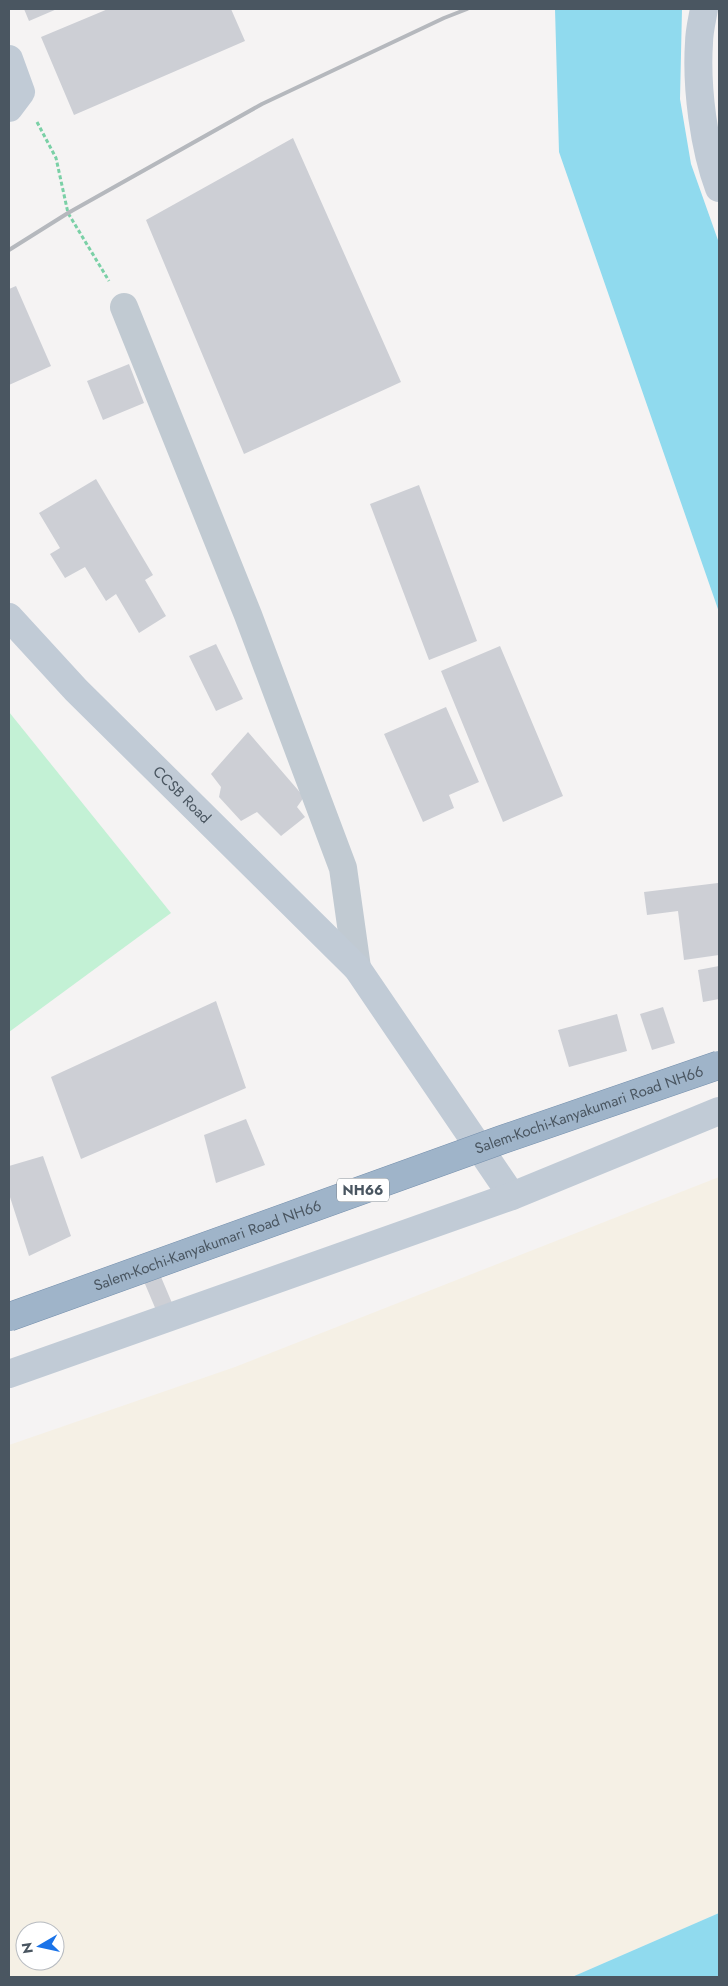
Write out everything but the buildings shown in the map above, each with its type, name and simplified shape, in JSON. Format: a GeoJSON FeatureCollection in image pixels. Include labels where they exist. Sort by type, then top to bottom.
{"type":"FeatureCollection","features":[{"type":"Feature","properties":{"kind":"highway","name":"Salem-Kochi-Kanyakumari Road NH66"},"geometry":{"type":"LineString","coordinates":[[9,1317],[501,1140],[719,1065]]}},
{"type":"Feature","properties":{"kind":"main road"},"geometry":{"type":"LineString","coordinates":[[704,9],[699,43],[700,98],[712,170],[719,188]]}},
{"type":"Feature","properties":{"kind":"main road"},"geometry":{"type":"LineString","coordinates":[[9,59],[15,100]]}},
{"type":"Feature","properties":{"kind":"main road","name":"CCSB Road"},"geometry":{"type":"LineString","coordinates":[[9,617],[76,690],[357,968],[512,1196]]}},
{"type":"Feature","properties":{"kind":"main road"},"geometry":{"type":"LineString","coordinates":[[9,1374],[512,1196],[719,1110]]}},
{"type":"Feature","properties":{"kind":"street"},"geometry":{"type":"LineString","coordinates":[[124,307],[248,615],[343,868],[357,968]]}},
{"type":"Feature","properties":{"kind":"path"},"geometry":{"type":"LineString","coordinates":[[15,100],[56,158],[68,213],[124,307]]}},
{"type":"Feature","properties":{"kind":"green space"},"geometry":{"type":"Polygon","coordinates":[[[9,712],[171,913],[9,1032],[9,712]]]}},
{"type":"Feature","properties":{"kind":"sand"},"geometry":{"type":"Polygon","coordinates":[[[719,1177],[719,1913],[572,1977],[9,1977],[9,1445],[235,1367],[719,1177]]]}},
{"type":"Feature","properties":{"kind":"water"},"geometry":{"type":"Polygon","coordinates":[[[555,9],[682,9],[680,99],[691,164],[719,243],[719,612],[559,152],[555,9]]]}},
{"type":"Feature","properties":{"kind":"water"},"geometry":{"type":"Polygon","coordinates":[[[719,1913],[719,1977],[572,1977],[719,1913]]]}},
{"type":"Feature","properties":{"kind":"railway"},"geometry":{"type":"LineString","coordinates":[[9,250],[68,213],[262,104],[444,18],[467,9]]}}]}
